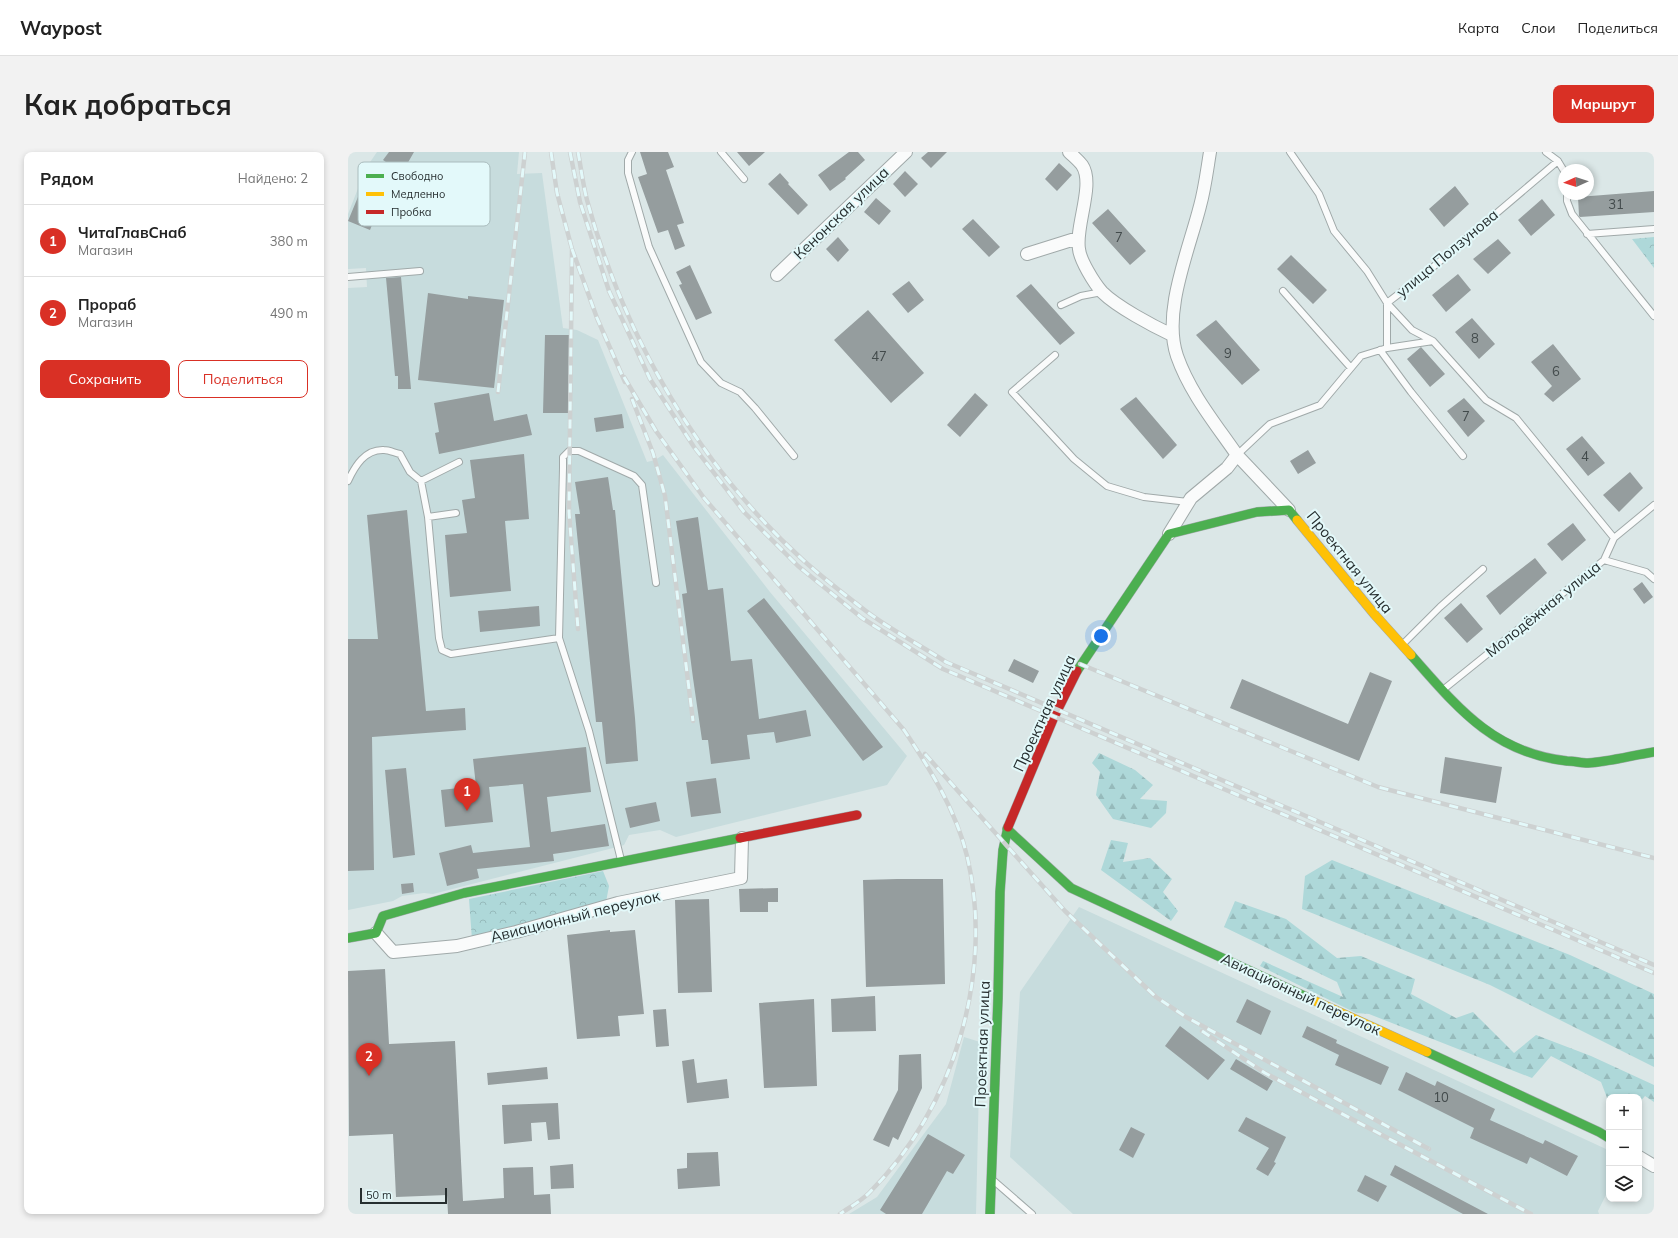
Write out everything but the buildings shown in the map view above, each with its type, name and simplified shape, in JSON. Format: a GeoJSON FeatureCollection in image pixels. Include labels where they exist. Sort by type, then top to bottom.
{"type":"FeatureCollection","features":[{"type":"Feature","properties":{"kind":"street","name":"Кенонская улица"},"geometry":{"type":"LineString","coordinates":[[777,275],[906,152]]}},
{"type":"Feature","properties":{"kind":"street"},"geometry":{"type":"LineString","coordinates":[[1069,152],[1082,166],[1087,180],[1078,238],[1079,251],[1085,266],[1102,292],[1153,326],[1172,335]]}},
{"type":"Feature","properties":{"kind":"street"},"geometry":{"type":"LineString","coordinates":[[1210,152],[1201,204],[1175,300],[1172,335],[1177,356],[1191,389],[1237,454],[1289,510]]}},
{"type":"Feature","properties":{"kind":"street"},"geometry":{"type":"LineString","coordinates":[[1027,254],[1078,238]]}},
{"type":"Feature","properties":{"kind":"street"},"geometry":{"type":"LineString","coordinates":[[1169,534],[1191,498],[1227,468],[1237,454]]}},
{"type":"Feature","properties":{"kind":"street","name":"Проектная улица"},"geometry":{"type":"LineString","coordinates":[[990,1214],[1001,879],[1004,844],[1008,829],[1054,717],[1080,664],[1169,534],[1257,512],[1289,510],[1375,615],[1455,704],[1481,726],[1515,748],[1551,759],[1588,763],[1654,752]]}},
{"type":"Feature","properties":{"kind":"street"},"geometry":{"type":"LineString","coordinates":[[348,938],[376,934],[383,916],[464,893],[857,815]]}},
{"type":"Feature","properties":{"kind":"street","name":"Авиационный переулок"},"geometry":{"type":"LineString","coordinates":[[1008,829],[1071,888],[1606,1136]]}},
{"type":"Feature","properties":{"kind":"street","name":"Авиационный переулок"},"geometry":{"type":"LineString","coordinates":[[376,934],[393,952],[457,946],[516,932],[618,903],[741,878],[742,838]]}},
{"type":"Feature","properties":{"kind":"street"},"geometry":{"type":"LineString","coordinates":[[1642,1159],[1654,1166]]}},
{"type":"Feature","properties":{"kind":"lane"},"geometry":{"type":"LineString","coordinates":[[632,152],[628,160],[628,173],[649,247],[701,362],[722,383],[740,392],[794,456]]}},
{"type":"Feature","properties":{"kind":"lane"},"geometry":{"type":"LineString","coordinates":[[722,152],[744,178]]}},
{"type":"Feature","properties":{"kind":"lane"},"geometry":{"type":"LineString","coordinates":[[1290,152],[1319,194],[1334,231],[1367,271],[1387,303],[1412,330],[1433,342],[1486,400],[1516,418],[1614,538]]}},
{"type":"Feature","properties":{"kind":"lane"},"geometry":{"type":"LineString","coordinates":[[1546,152],[1560,164]]}},
{"type":"Feature","properties":{"kind":"lane","name":"улица Ползунова"},"geometry":{"type":"LineString","coordinates":[[1387,348],[1387,303],[1426,273],[1558,161]]}},
{"type":"Feature","properties":{"kind":"lane"},"geometry":{"type":"LineString","coordinates":[[1567,200],[1572,214],[1654,316]]}},
{"type":"Feature","properties":{"kind":"lane"},"geometry":{"type":"LineString","coordinates":[[1587,234],[1654,229]]}},
{"type":"Feature","properties":{"kind":"lane"},"geometry":{"type":"LineString","coordinates":[[348,277],[420,272]]}},
{"type":"Feature","properties":{"kind":"lane"},"geometry":{"type":"LineString","coordinates":[[1282,290],[1351,368]]}},
{"type":"Feature","properties":{"kind":"lane"},"geometry":{"type":"LineString","coordinates":[[1061,305],[1081,296],[1102,292]]}},
{"type":"Feature","properties":{"kind":"lane"},"geometry":{"type":"LineString","coordinates":[[1237,454],[1270,424],[1320,405],[1361,356],[1387,348],[1433,342]]}},
{"type":"Feature","properties":{"kind":"lane"},"geometry":{"type":"LineString","coordinates":[[1380,350],[1411,392],[1463,456]]}},
{"type":"Feature","properties":{"kind":"lane"},"geometry":{"type":"LineString","coordinates":[[1055,355],[1012,392],[1074,459],[1107,486],[1144,497],[1188,502]]}},
{"type":"Feature","properties":{"kind":"lane"},"geometry":{"type":"LineString","coordinates":[[348,481],[354,468],[368,453],[384,450],[400,454],[410,472],[421,481],[428,517],[439,638],[442,650],[451,654],[559,638]]}},
{"type":"Feature","properties":{"kind":"lane"},"geometry":{"type":"LineString","coordinates":[[621,862],[589,731],[559,638],[562,468],[563,457],[569,451],[579,451],[634,476],[642,485],[656,583]]}},
{"type":"Feature","properties":{"kind":"lane"},"geometry":{"type":"LineString","coordinates":[[421,481],[459,462]]}},
{"type":"Feature","properties":{"kind":"lane","name":"Молодёжная улица"},"geometry":{"type":"LineString","coordinates":[[1442,690],[1604,560],[1614,538],[1654,505]]}},
{"type":"Feature","properties":{"kind":"lane"},"geometry":{"type":"LineString","coordinates":[[428,517],[456,513]]}},
{"type":"Feature","properties":{"kind":"lane"},"geometry":{"type":"LineString","coordinates":[[1604,560],[1646,572],[1654,579]]}},
{"type":"Feature","properties":{"kind":"lane"},"geometry":{"type":"LineString","coordinates":[[1402,645],[1440,606],[1483,569]]}},
{"type":"Feature","properties":{"kind":"lane"},"geometry":{"type":"LineString","coordinates":[[991,1178],[1032,1214]]}},
{"type":"Feature","properties":{"kind":"shaded area"},"geometry":{"type":"Polygon","coordinates":[[[377,152],[519,152],[517,174],[542,173],[563,328],[577,330],[598,340],[647,462],[655,460],[663,455],[770,592],[907,756],[887,785],[676,837],[660,830],[629,835],[624,845],[617,847],[433,894],[424,893],[402,896],[393,901],[348,910],[348,288],[367,287],[366,268],[348,269],[348,214],[358,188],[358,226],[490,226],[490,162],[370,162],[377,152]]]}},
{"type":"Feature","properties":{"kind":"shaded area"},"geometry":{"type":"Polygon","coordinates":[[[1079,907],[1606,1149],[1606,1195],[1598,1211],[1599,1214],[1073,1214],[1010,1157],[1020,992],[1079,907]]]}},
{"type":"Feature","properties":{"kind":"shaded area"},"geometry":{"type":"Polygon","coordinates":[[[964,1037],[980,1042],[976,1214],[849,1214],[877,1197],[946,1104],[964,1037]]]}},
{"type":"Feature","properties":{"kind":"green space"},"geometry":{"type":"Polygon","coordinates":[[[1654,237],[1654,268],[1632,239],[1654,237]]]}},
{"type":"Feature","properties":{"kind":"green space"},"geometry":{"type":"Polygon","coordinates":[[[1099,753],[1135,770],[1153,785],[1140,799],[1167,801],[1166,813],[1151,828],[1113,819],[1096,795],[1100,772],[1092,763],[1099,753]]]}},
{"type":"Feature","properties":{"kind":"green space"},"geometry":{"type":"Polygon","coordinates":[[[1111,840],[1128,843],[1123,862],[1150,858],[1172,879],[1163,892],[1178,911],[1171,921],[1101,870],[1111,840]]]}},
{"type":"Feature","properties":{"kind":"green space"},"geometry":{"type":"Polygon","coordinates":[[[1332,860],[1570,955],[1654,994],[1654,1067],[1490,985],[1302,909],[1305,876],[1332,860]]]}},
{"type":"Feature","properties":{"kind":"green space"},"geometry":{"type":"Polygon","coordinates":[[[603,871],[609,886],[606,902],[472,940],[469,899],[603,871]]]}},
{"type":"Feature","properties":{"kind":"green space"},"geometry":{"type":"Polygon","coordinates":[[[1235,901],[1286,919],[1337,958],[1361,956],[1415,979],[1411,994],[1456,1018],[1473,1012],[1514,1053],[1536,1035],[1591,1056],[1654,1085],[1654,1102],[1645,1096],[1642,1100],[1642,1094],[1606,1095],[1601,1082],[1551,1056],[1532,1078],[1369,1014],[1356,1013],[1260,966],[1263,961],[1343,997],[1337,982],[1224,927],[1235,901]]]}},
{"type":"Feature","properties":{"kind":"railway"},"geometry":{"type":"LineString","coordinates":[[498,392],[525,152]]}},
{"type":"Feature","properties":{"kind":"railway"},"geometry":{"type":"LineString","coordinates":[[551,152],[557,193],[572,249],[569,512],[578,629]]}},
{"type":"Feature","properties":{"kind":"railway"},"geometry":{"type":"LineString","coordinates":[[570,152],[580,202],[609,291],[650,379],[694,447],[744,512],[798,566],[862,618],[943,669],[1654,973]]}},
{"type":"Feature","properties":{"kind":"railway"},"geometry":{"type":"LineString","coordinates":[[578,152],[587,200],[603,251],[622,300],[644,349],[698,440],[730,483],[765,523],[811,567],[866,611],[895,631],[946,662],[1654,965]]}},
{"type":"Feature","properties":{"kind":"railway"},"geometry":{"type":"LineString","coordinates":[[572,249],[597,318],[625,382]]}},
{"type":"Feature","properties":{"kind":"railway"},"geometry":{"type":"LineString","coordinates":[[624,377],[656,431],[704,498],[904,730],[941,790],[956,822],[967,856],[974,900],[975,946],[971,991],[960,1036],[945,1080],[924,1121],[899,1159],[869,1193],[840,1214]]}},
{"type":"Feature","properties":{"kind":"railway"},"geometry":{"type":"LineString","coordinates":[[632,399],[653,453],[665,496],[693,721]]}},
{"type":"Feature","properties":{"kind":"railway"},"geometry":{"type":"LineString","coordinates":[[1080,664],[1378,787],[1654,858]]}},
{"type":"Feature","properties":{"kind":"railway"},"geometry":{"type":"LineString","coordinates":[[925,754],[1065,911],[1156,997],[1186,1017],[1429,1149]]}},
{"type":"Feature","properties":{"kind":"railway"},"geometry":{"type":"LineString","coordinates":[[1202,1031],[1265,1073],[1531,1214]]}},
{"type":"Feature","properties":{"kind":"traffic: fast"},"geometry":{"type":"LineString","coordinates":[[1077,671],[1169,534],[1257,512],[1289,510],[1297,520]]}},
{"type":"Feature","properties":{"kind":"traffic: fast"},"geometry":{"type":"LineString","coordinates":[[1411,655],[1444,692],[1478,724],[1497,738],[1518,748],[1541,756],[1588,763],[1654,752]]}},
{"type":"Feature","properties":{"kind":"traffic: fast"},"geometry":{"type":"LineString","coordinates":[[990,1214],[998,998],[1000,892],[1003,850],[1008,827]]}},
{"type":"Feature","properties":{"kind":"traffic: fast"},"geometry":{"type":"LineString","coordinates":[[1007,829],[1071,888],[1313,1000]]}},
{"type":"Feature","properties":{"kind":"traffic: fast"},"geometry":{"type":"LineString","coordinates":[[348,938],[376,933],[383,916],[464,893],[740,838]]}},
{"type":"Feature","properties":{"kind":"traffic: fast"},"geometry":{"type":"LineString","coordinates":[[1427,1052],[1606,1136]]}},
{"type":"Feature","properties":{"kind":"traffic: slow"},"geometry":{"type":"LineString","coordinates":[[1297,520],[1375,615],[1411,655]]}},
{"type":"Feature","properties":{"kind":"traffic: slow"},"geometry":{"type":"LineString","coordinates":[[1313,1000],[1427,1052]]}},
{"type":"Feature","properties":{"kind":"traffic: jam"},"geometry":{"type":"LineString","coordinates":[[1008,827],[1054,717],[1077,671]]}},
{"type":"Feature","properties":{"kind":"traffic: jam"},"geometry":{"type":"LineString","coordinates":[[740,838],[857,815]]}},
{"type":"Feature","properties":{"kind":"place","name":"ЧитаГлавСнаб"},"geometry":{"type":"Point","coordinates":[467,811]}},
{"type":"Feature","properties":{"kind":"place","name":"Прораб"},"geometry":{"type":"Point","coordinates":[369,1076]}}]}
